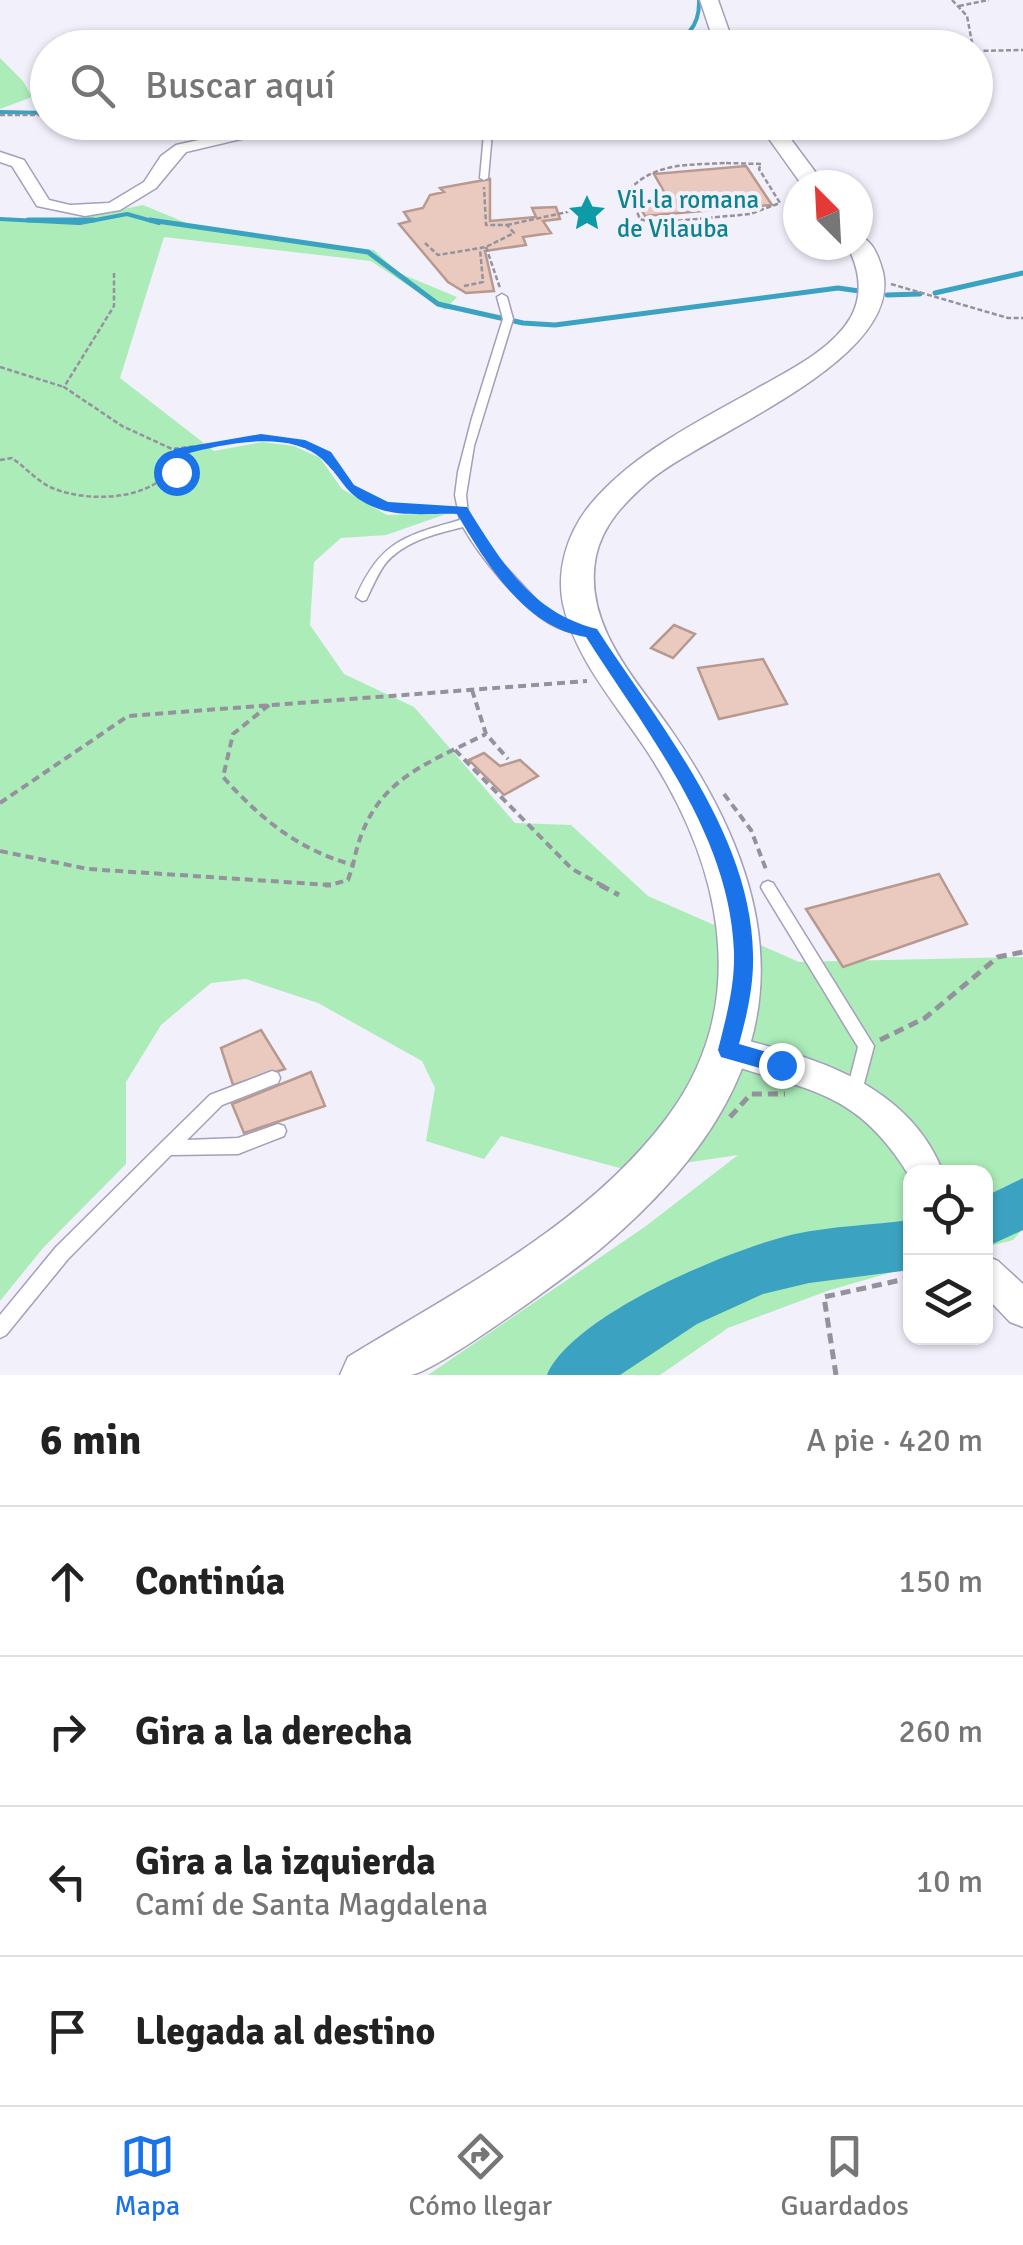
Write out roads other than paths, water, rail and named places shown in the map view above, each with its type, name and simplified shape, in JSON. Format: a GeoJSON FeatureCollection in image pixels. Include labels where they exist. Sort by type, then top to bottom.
{"type":"FeatureCollection","features":[{"type":"Feature","properties":{"kind":"street"},"geometry":{"type":"LineString","coordinates":[[710,0],[720,30]]}},
{"type":"Feature","properties":{"kind":"street"},"geometry":{"type":"LineString","coordinates":[[0,158],[18,163],[43,203],[65,210],[98,210],[136,197],[154,180],[168,156],[181,148],[219,140]]}},
{"type":"Feature","properties":{"kind":"street"},"geometry":{"type":"LineString","coordinates":[[770,140],[799,170]]}},
{"type":"Feature","properties":{"kind":"street"},"geometry":{"type":"LineString","coordinates":[[366,1375],[554,1252],[636,1186],[683,1133],[705,1100],[728,1050],[740,999],[744,953],[731,876],[681,772],[591,633],[580,605],[578,574],[592,524],[631,481],[841,345],[865,317],[872,280],[864,260]]}},
{"type":"Feature","properties":{"kind":"street"},"geometry":{"type":"LineString","coordinates":[[728,1050],[818,1074],[856,1090],[882,1111],[921,1165]]}},
{"type":"Feature","properties":{"kind":"street"},"geometry":{"type":"LineString","coordinates":[[993,1280],[1023,1309]]}},
{"type":"Feature","properties":{"kind":"lane"},"geometry":{"type":"LineString","coordinates":[[484,178],[487,140]]}},
{"type":"Feature","properties":{"kind":"lane"},"geometry":{"type":"LineString","coordinates":[[502,297],[508,319],[480,408],[462,489],[464,516],[506,577],[548,619],[566,629],[591,633]]}},
{"type":"Feature","properties":{"kind":"lane"},"geometry":{"type":"LineString","coordinates":[[362,596],[376,562],[404,540],[464,516]]}},
{"type":"Feature","properties":{"kind":"lane"},"geometry":{"type":"LineString","coordinates":[[768,887],[866,1046],[856,1090]]}},
{"type":"Feature","properties":{"kind":"lane"},"geometry":{"type":"LineString","coordinates":[[0,1329],[62,1253],[216,1100],[272,1078]]}},
{"type":"Feature","properties":{"kind":"lane"},"geometry":{"type":"LineString","coordinates":[[166,1148],[238,1146],[278,1131]]}},
{"type":"Feature","properties":{"kind":"waterway"},"geometry":{"type":"LineString","coordinates":[[691,30],[699,0]]}},
{"type":"Feature","properties":{"kind":"waterway"},"geometry":{"type":"LineString","coordinates":[[0,112],[30,113]]}},
{"type":"Feature","properties":{"kind":"waterway"},"geometry":{"type":"LineString","coordinates":[[80,223],[127,214],[159,223]]}},
{"type":"Feature","properties":{"kind":"waterway"},"geometry":{"type":"LineString","coordinates":[[0,219],[78,223]]}},
{"type":"Feature","properties":{"kind":"waterway"},"geometry":{"type":"LineString","coordinates":[[28,220],[94,220]]}},
{"type":"Feature","properties":{"kind":"waterway"},"geometry":{"type":"LineString","coordinates":[[150,220],[368,252],[438,304],[523,323],[555,325],[838,288],[859,291]]}},
{"type":"Feature","properties":{"kind":"waterway"},"geometry":{"type":"LineString","coordinates":[[935,293],[1023,273]]}},
{"type":"Feature","properties":{"kind":"waterway"},"geometry":{"type":"LineString","coordinates":[[887,295],[920,294]]}},
{"type":"Feature","properties":{"kind":"waterway"},"geometry":{"type":"LineString","coordinates":[[993,1219],[1023,1202]]}},
{"type":"Feature","properties":{"kind":"waterway"},"geometry":{"type":"LineString","coordinates":[[575,1375],[678,1305],[734,1279],[794,1260],[903,1246]]}},
{"type":"Feature","properties":{"kind":"place","name":"Vil·la romana de Vilauba"},"geometry":{"type":"Point","coordinates":[587,213]}}]}
